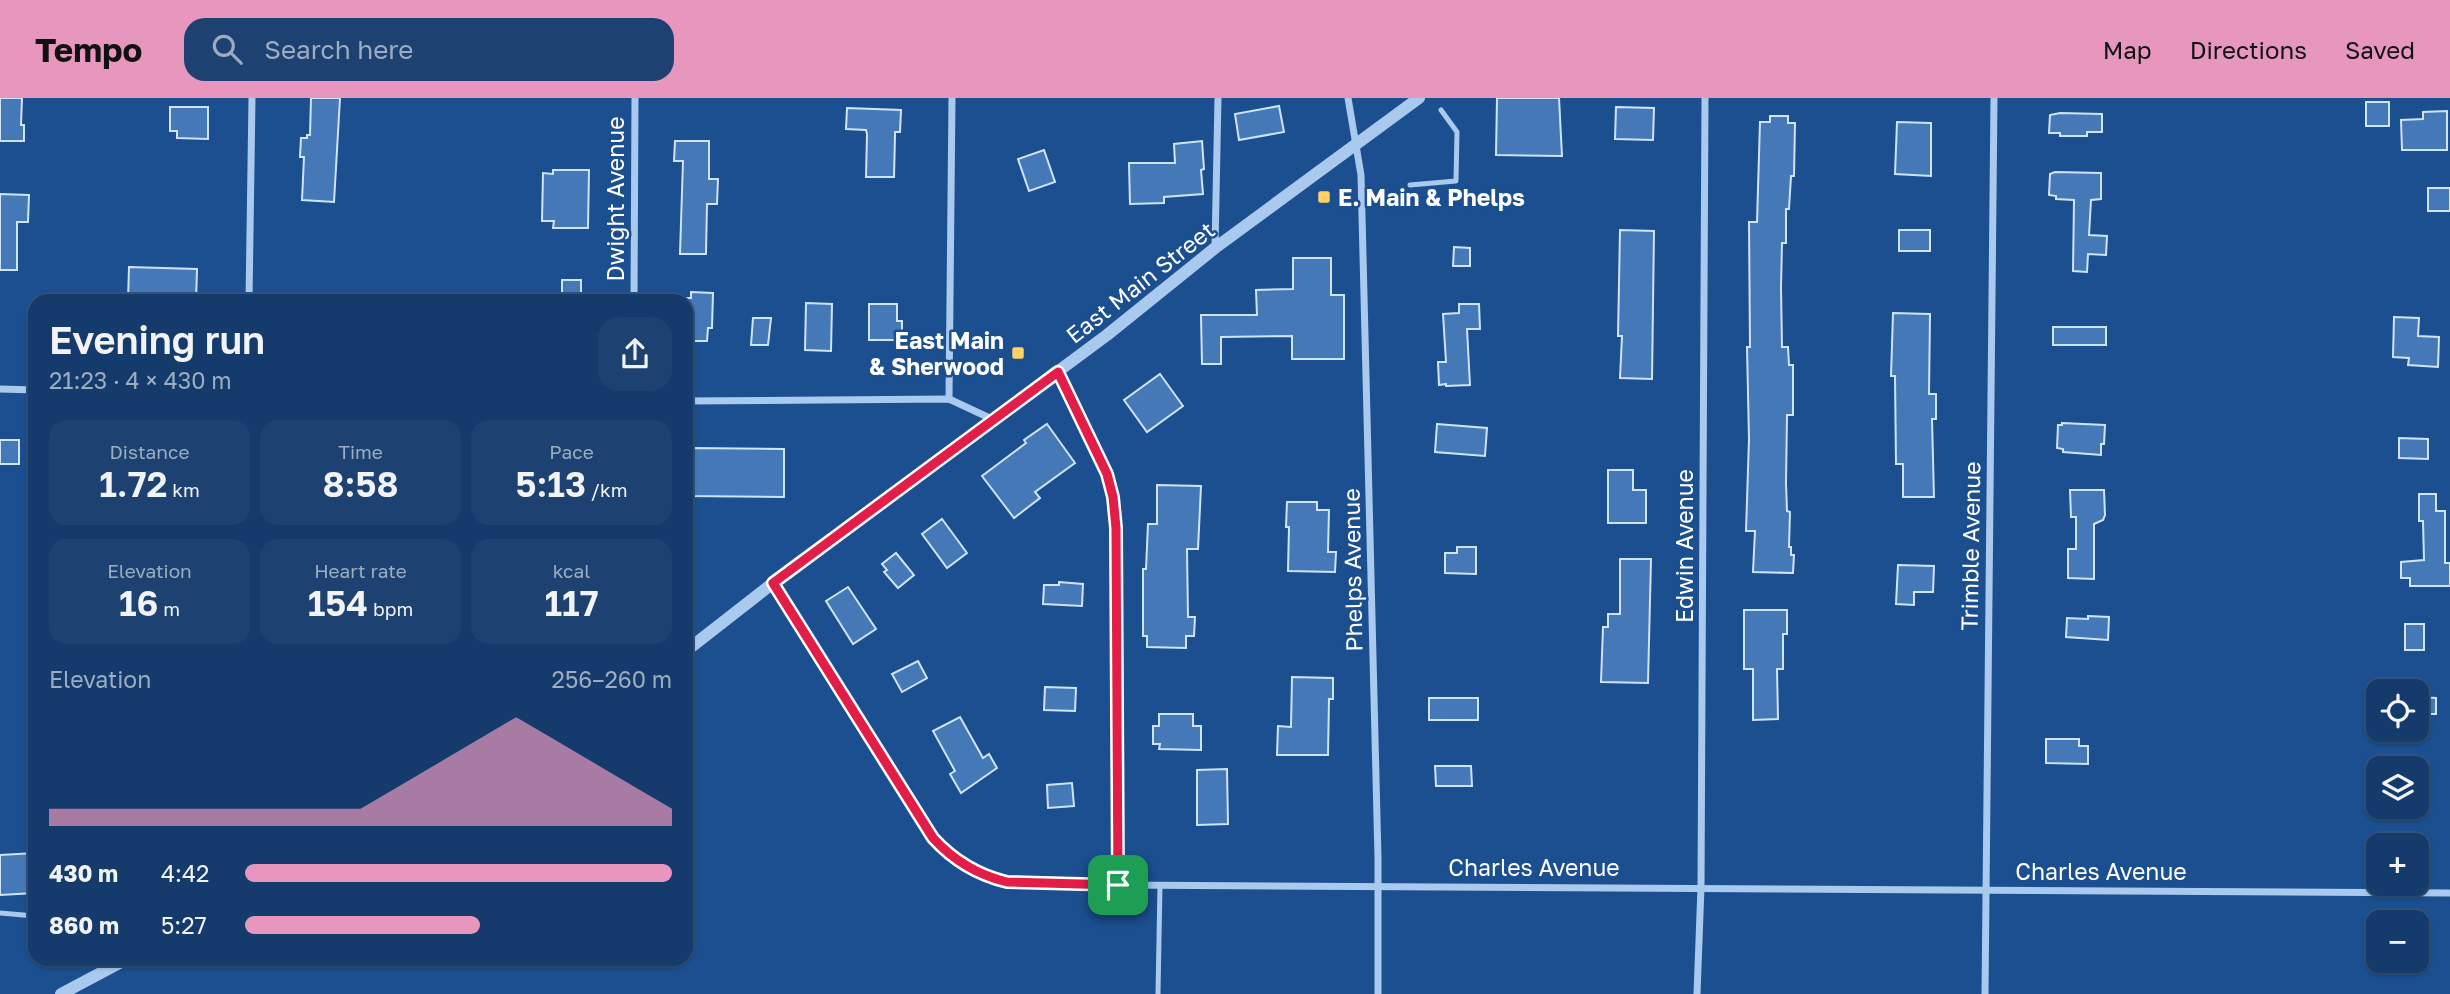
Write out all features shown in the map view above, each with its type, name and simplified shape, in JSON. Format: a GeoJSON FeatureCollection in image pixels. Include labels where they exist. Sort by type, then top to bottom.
{"type":"FeatureCollection","features":[{"type":"Feature","properties":{"kind":"street"},"geometry":{"type":"LineString","coordinates":[[249,294],[253,98]]}},
{"type":"Feature","properties":{"kind":"street","name":"Dwight Avenue"},"geometry":{"type":"LineString","coordinates":[[634,294],[635,98]]}},
{"type":"Feature","properties":{"kind":"street"},"geometry":{"type":"LineString","coordinates":[[949,399],[952,98]]}},
{"type":"Feature","properties":{"kind":"street"},"geometry":{"type":"LineString","coordinates":[[1215,248],[1218,98]]}},
{"type":"Feature","properties":{"kind":"street","name":"Phelps Avenue"},"geometry":{"type":"LineString","coordinates":[[1348,98],[1361,175],[1379,885],[1378,994]]}},
{"type":"Feature","properties":{"kind":"street","name":"East Main Street"},"geometry":{"type":"LineString","coordinates":[[693,646],[1058,372],[1215,248],[1419,98]]}},
{"type":"Feature","properties":{"kind":"street","name":"Edwin Avenue"},"geometry":{"type":"LineString","coordinates":[[1697,994],[1701,887],[1705,98]]}},
{"type":"Feature","properties":{"kind":"street","name":"Trimble Avenue"},"geometry":{"type":"LineString","coordinates":[[1985,994],[1994,98]]}},
{"type":"Feature","properties":{"kind":"street"},"geometry":{"type":"LineString","coordinates":[[1058,372],[1107,474],[1113,497],[1116,528],[1118,885]]}},
{"type":"Feature","properties":{"kind":"street"},"geometry":{"type":"LineString","coordinates":[[0,389],[28,390]]}},
{"type":"Feature","properties":{"kind":"street"},"geometry":{"type":"LineString","coordinates":[[693,401],[949,399],[994,419]]}},
{"type":"Feature","properties":{"kind":"street","name":"Charles Avenue"},"geometry":{"type":"LineString","coordinates":[[773,583],[933,838],[948,854],[972,869],[1007,882],[1118,885],[2450,893]]}},
{"type":"Feature","properties":{"kind":"street"},"geometry":{"type":"LineString","coordinates":[[61,994],[102,966]]}},
{"type":"Feature","properties":{"kind":"lane"},"geometry":{"type":"LineString","coordinates":[[1410,185],[1456,181],[1457,132],[1441,110]]}},
{"type":"Feature","properties":{"kind":"lane"},"geometry":{"type":"LineString","coordinates":[[1158,994],[1160,885]]}},
{"type":"Feature","properties":{"kind":"lane"},"geometry":{"type":"LineString","coordinates":[[0,913],[28,915]]}},
{"type":"Feature","properties":{"kind":"building"},"geometry":{"type":"Polygon","coordinates":[[[0,98],[22,98],[21,125],[24,125],[24,141],[0,141],[0,98]]]}},
{"type":"Feature","properties":{"kind":"building"},"geometry":{"type":"Polygon","coordinates":[[[311,98],[340,98],[334,202],[302,200],[304,157],[300,157],[301,138],[310,135],[311,98]]]}},
{"type":"Feature","properties":{"kind":"building"},"geometry":{"type":"Polygon","coordinates":[[[1497,98],[1559,98],[1562,156],[1496,155],[1497,98]]]}},
{"type":"Feature","properties":{"kind":"building"},"geometry":{"type":"Polygon","coordinates":[[[2366,102],[2389,102],[2389,126],[2366,126],[2366,102]]]}},
{"type":"Feature","properties":{"kind":"building"},"geometry":{"type":"Polygon","coordinates":[[[1279,106],[1284,132],[1239,140],[1235,114],[1279,106]]]}},
{"type":"Feature","properties":{"kind":"building"},"geometry":{"type":"Polygon","coordinates":[[[170,107],[208,107],[208,139],[177,138],[177,131],[170,131],[170,107]]]}},
{"type":"Feature","properties":{"kind":"building"},"geometry":{"type":"Polygon","coordinates":[[[1616,107],[1654,108],[1653,140],[1615,139],[1616,107]]]}},
{"type":"Feature","properties":{"kind":"building"},"geometry":{"type":"Polygon","coordinates":[[[847,108],[901,110],[900,132],[895,132],[894,177],[866,177],[866,130],[846,129],[847,108]]]}},
{"type":"Feature","properties":{"kind":"building"},"geometry":{"type":"Polygon","coordinates":[[[2447,111],[2447,150],[2402,150],[2401,120],[2423,119],[2423,112],[2447,111]]]}},
{"type":"Feature","properties":{"kind":"building"},"geometry":{"type":"Polygon","coordinates":[[[2102,114],[2102,132],[2087,132],[2087,136],[2060,136],[2060,133],[2049,133],[2050,115],[2102,114]]]}},
{"type":"Feature","properties":{"kind":"building"},"geometry":{"type":"Polygon","coordinates":[[[1770,116],[1788,116],[1788,123],[1795,123],[1794,176],[1791,176],[1789,209],[1786,209],[1786,243],[1782,243],[1781,287],[1782,347],[1788,347],[1789,365],[1793,365],[1793,415],[1787,415],[1786,483],[1787,511],[1790,512],[1789,547],[1791,555],[1794,555],[1793,573],[1753,572],[1755,531],[1746,531],[1749,439],[1747,347],[1750,347],[1749,222],[1757,222],[1760,122],[1770,122],[1770,116]]]}},
{"type":"Feature","properties":{"kind":"building"},"geometry":{"type":"Polygon","coordinates":[[[1897,122],[1931,123],[1931,176],[1895,174],[1897,122]]]}},
{"type":"Feature","properties":{"kind":"building"},"geometry":{"type":"Polygon","coordinates":[[[675,141],[709,141],[709,179],[718,179],[717,204],[707,204],[706,254],[680,254],[683,161],[674,161],[675,141]]]}},
{"type":"Feature","properties":{"kind":"building"},"geometry":{"type":"Polygon","coordinates":[[[1202,141],[1203,194],[1164,197],[1164,203],[1130,204],[1129,163],[1175,163],[1174,144],[1202,141]]]}},
{"type":"Feature","properties":{"kind":"building"},"geometry":{"type":"Polygon","coordinates":[[[1044,150],[1055,182],[1029,191],[1018,159],[1044,150]]]}},
{"type":"Feature","properties":{"kind":"building"},"geometry":{"type":"Polygon","coordinates":[[[553,170],[589,170],[588,228],[553,228],[554,221],[542,221],[543,173],[553,174],[553,170]]]}},
{"type":"Feature","properties":{"kind":"building"},"geometry":{"type":"Polygon","coordinates":[[[2101,173],[2101,199],[2091,200],[2089,235],[2107,236],[2106,255],[2088,254],[2087,272],[2073,271],[2074,200],[2056,199],[2056,196],[2049,195],[2050,174],[2101,173]]]}},
{"type":"Feature","properties":{"kind":"building"},"geometry":{"type":"Polygon","coordinates":[[[2428,188],[2450,188],[2450,211],[2428,211],[2428,188]]]}},
{"type":"Feature","properties":{"kind":"building"},"geometry":{"type":"Polygon","coordinates":[[[0,194],[29,195],[28,222],[17,222],[17,270],[0,270],[0,194]]]}},
{"type":"Feature","properties":{"kind":"building"},"geometry":{"type":"Polygon","coordinates":[[[1620,230],[1654,231],[1652,379],[1620,378],[1620,230]]]}},
{"type":"Feature","properties":{"kind":"building"},"geometry":{"type":"Polygon","coordinates":[[[1899,230],[1930,230],[1930,251],[1899,251],[1899,230]]]}},
{"type":"Feature","properties":{"kind":"building"},"geometry":{"type":"Polygon","coordinates":[[[1454,247],[1470,248],[1470,266],[1453,266],[1454,247]]]}},
{"type":"Feature","properties":{"kind":"building"},"geometry":{"type":"Polygon","coordinates":[[[1293,258],[1331,258],[1331,295],[1344,295],[1344,359],[1292,359],[1292,336],[1221,337],[1221,364],[1202,364],[1201,315],[1257,315],[1256,290],[1293,289],[1293,258]]]}},
{"type":"Feature","properties":{"kind":"building"},"geometry":{"type":"Polygon","coordinates":[[[129,267],[197,269],[196,294],[128,294],[129,267]]]}},
{"type":"Feature","properties":{"kind":"building"},"geometry":{"type":"Polygon","coordinates":[[[562,280],[581,280],[581,294],[562,294],[562,280]]]}},
{"type":"Feature","properties":{"kind":"building"},"geometry":{"type":"Polygon","coordinates":[[[713,293],[712,328],[708,328],[707,341],[693,341],[691,294],[713,293]]]}},
{"type":"Feature","properties":{"kind":"building"},"geometry":{"type":"Polygon","coordinates":[[[806,303],[832,304],[831,351],[805,350],[806,303]]]}},
{"type":"Feature","properties":{"kind":"building"},"geometry":{"type":"Polygon","coordinates":[[[869,304],[897,304],[897,321],[902,321],[902,340],[869,340],[869,304]]]}},
{"type":"Feature","properties":{"kind":"building"},"geometry":{"type":"Polygon","coordinates":[[[1459,304],[1479,304],[1480,329],[1467,329],[1470,385],[1439,385],[1438,362],[1446,362],[1443,314],[1459,313],[1459,304]]]}},
{"type":"Feature","properties":{"kind":"building"},"geometry":{"type":"Polygon","coordinates":[[[1893,313],[1930,314],[1929,394],[1936,394],[1936,419],[1932,419],[1934,497],[1903,497],[1903,464],[1896,464],[1895,376],[1891,376],[1893,313]]]}},
{"type":"Feature","properties":{"kind":"building"},"geometry":{"type":"Polygon","coordinates":[[[2394,317],[2419,318],[2418,336],[2439,337],[2438,367],[2408,365],[2409,358],[2393,357],[2394,317]]]}},
{"type":"Feature","properties":{"kind":"building"},"geometry":{"type":"Polygon","coordinates":[[[753,318],[771,318],[768,345],[751,345],[753,318]]]}},
{"type":"Feature","properties":{"kind":"building"},"geometry":{"type":"Polygon","coordinates":[[[2053,327],[2106,327],[2106,345],[2053,345],[2053,327]]]}},
{"type":"Feature","properties":{"kind":"building"},"geometry":{"type":"Polygon","coordinates":[[[1160,374],[1183,406],[1147,432],[1124,400],[1160,374]]]}},
{"type":"Feature","properties":{"kind":"building"},"geometry":{"type":"Polygon","coordinates":[[[1047,424],[1075,463],[1035,492],[1040,498],[1014,518],[982,476],[1047,424]]]}},
{"type":"Feature","properties":{"kind":"building"},"geometry":{"type":"Polygon","coordinates":[[[1437,424],[1487,428],[1485,456],[1435,452],[1437,424]]]}},
{"type":"Feature","properties":{"kind":"building"},"geometry":{"type":"Polygon","coordinates":[[[2058,425],[2105,425],[2101,455],[2063,452],[2063,449],[2057,448],[2058,425]]]}},
{"type":"Feature","properties":{"kind":"building"},"geometry":{"type":"Polygon","coordinates":[[[2399,438],[2428,439],[2428,459],[2399,458],[2399,438]]]}},
{"type":"Feature","properties":{"kind":"building"},"geometry":{"type":"Polygon","coordinates":[[[0,440],[19,440],[19,464],[0,464],[0,440]]]}},
{"type":"Feature","properties":{"kind":"building"},"geometry":{"type":"Polygon","coordinates":[[[693,448],[784,449],[784,497],[693,496],[693,448]]]}},
{"type":"Feature","properties":{"kind":"building"},"geometry":{"type":"Polygon","coordinates":[[[1608,470],[1633,470],[1633,490],[1646,490],[1646,523],[1608,523],[1608,470]]]}},
{"type":"Feature","properties":{"kind":"building"},"geometry":{"type":"Polygon","coordinates":[[[1157,485],[1201,486],[1198,549],[1187,549],[1188,617],[1195,617],[1194,636],[1186,636],[1186,648],[1147,647],[1147,636],[1143,636],[1143,569],[1146,569],[1148,524],[1157,524],[1157,485]]]}},
{"type":"Feature","properties":{"kind":"building"},"geometry":{"type":"Polygon","coordinates":[[[2070,490],[2104,490],[2105,515],[2103,520],[2094,524],[2094,579],[2068,578],[2068,549],[2076,549],[2076,517],[2071,517],[2070,490]]]}},
{"type":"Feature","properties":{"kind":"building"},"geometry":{"type":"Polygon","coordinates":[[[2419,494],[2436,494],[2436,511],[2445,511],[2445,563],[2450,563],[2450,586],[2410,586],[2410,578],[2401,578],[2401,562],[2424,560],[2419,494]]]}},
{"type":"Feature","properties":{"kind":"building"},"geometry":{"type":"Polygon","coordinates":[[[1287,502],[1317,502],[1317,510],[1329,510],[1328,552],[1336,552],[1335,572],[1288,571],[1287,502]]]}},
{"type":"Feature","properties":{"kind":"building"},"geometry":{"type":"Polygon","coordinates":[[[942,519],[967,553],[947,568],[922,534],[942,519]]]}},
{"type":"Feature","properties":{"kind":"building"},"geometry":{"type":"Polygon","coordinates":[[[1457,547],[1476,547],[1476,574],[1445,573],[1445,553],[1457,553],[1457,547]]]}},
{"type":"Feature","properties":{"kind":"building"},"geometry":{"type":"Polygon","coordinates":[[[896,553],[914,575],[898,588],[884,572],[887,570],[882,564],[896,553]]]}},
{"type":"Feature","properties":{"kind":"building"},"geometry":{"type":"Polygon","coordinates":[[[1620,559],[1651,559],[1648,683],[1601,682],[1603,627],[1608,627],[1608,614],[1620,614],[1620,559]]]}},
{"type":"Feature","properties":{"kind":"building"},"geometry":{"type":"Polygon","coordinates":[[[1898,565],[1934,566],[1933,592],[1914,592],[1914,605],[1896,604],[1898,565]]]}},
{"type":"Feature","properties":{"kind":"building"},"geometry":{"type":"Polygon","coordinates":[[[1059,582],[1083,584],[1082,606],[1043,604],[1044,585],[1059,585],[1059,582]]]}},
{"type":"Feature","properties":{"kind":"building"},"geometry":{"type":"Polygon","coordinates":[[[848,587],[876,629],[853,644],[826,601],[848,587]]]}},
{"type":"Feature","properties":{"kind":"building"},"geometry":{"type":"Polygon","coordinates":[[[1744,610],[1787,610],[1787,634],[1783,634],[1783,669],[1777,669],[1778,719],[1753,720],[1753,669],[1744,669],[1744,610]]]}},
{"type":"Feature","properties":{"kind":"building"},"geometry":{"type":"Polygon","coordinates":[[[2088,616],[2109,617],[2108,640],[2066,637],[2067,618],[2088,619],[2088,616]]]}},
{"type":"Feature","properties":{"kind":"building"},"geometry":{"type":"Polygon","coordinates":[[[2405,624],[2424,624],[2424,650],[2405,650],[2405,624]]]}},
{"type":"Feature","properties":{"kind":"building"},"geometry":{"type":"Polygon","coordinates":[[[918,661],[927,678],[902,692],[892,674],[918,661]]]}},
{"type":"Feature","properties":{"kind":"building"},"geometry":{"type":"Polygon","coordinates":[[[1292,677],[1333,678],[1333,699],[1329,699],[1328,755],[1277,755],[1278,726],[1291,727],[1292,677]]]}},
{"type":"Feature","properties":{"kind":"building"},"geometry":{"type":"Polygon","coordinates":[[[1045,687],[1076,688],[1075,711],[1044,710],[1045,687]]]}},
{"type":"Feature","properties":{"kind":"building"},"geometry":{"type":"Polygon","coordinates":[[[1429,698],[1478,698],[1478,720],[1429,720],[1429,698]]]}},
{"type":"Feature","properties":{"kind":"building"},"geometry":{"type":"Polygon","coordinates":[[[2429,698],[2436,698],[2436,714],[2429,714],[2429,698]]]}},
{"type":"Feature","properties":{"kind":"building"},"geometry":{"type":"Polygon","coordinates":[[[1159,714],[1193,714],[1193,726],[1201,726],[1201,750],[1159,749],[1160,744],[1153,744],[1153,726],[1159,726],[1159,714]]]}},
{"type":"Feature","properties":{"kind":"building"},"geometry":{"type":"Polygon","coordinates":[[[960,717],[983,758],[989,754],[997,768],[961,793],[950,774],[955,771],[933,731],[960,717]]]}},
{"type":"Feature","properties":{"kind":"building"},"geometry":{"type":"Polygon","coordinates":[[[2046,739],[2079,739],[2079,746],[2088,746],[2088,764],[2046,763],[2046,739]]]}},
{"type":"Feature","properties":{"kind":"building"},"geometry":{"type":"Polygon","coordinates":[[[1435,766],[1471,766],[1472,786],[1436,786],[1435,766]]]}},
{"type":"Feature","properties":{"kind":"building"},"geometry":{"type":"Polygon","coordinates":[[[1227,769],[1228,824],[1197,825],[1197,770],[1227,769]]]}},
{"type":"Feature","properties":{"kind":"building"},"geometry":{"type":"Polygon","coordinates":[[[1072,783],[1074,806],[1048,808],[1047,785],[1072,783]]]}},
{"type":"Feature","properties":{"kind":"building"},"geometry":{"type":"Polygon","coordinates":[[[28,853],[28,893],[0,895],[0,855],[28,853]]]}},
{"type":"Feature","properties":{"kind":"place","name":"E. Main & Phelps"},"geometry":{"type":"Point","coordinates":[1324,197]}},
{"type":"Feature","properties":{"kind":"place","name":"East Main & Sherwood"},"geometry":{"type":"Point","coordinates":[1018,353]}},
{"type":"Feature","properties":{"kind":"route"},"geometry":{"type":"LineString","coordinates":[[1058,372],[1107,474],[1113,497],[1116,528],[1118,885],[1007,882],[972,869],[948,854],[933,838],[773,583],[1058,372]]}}]}
